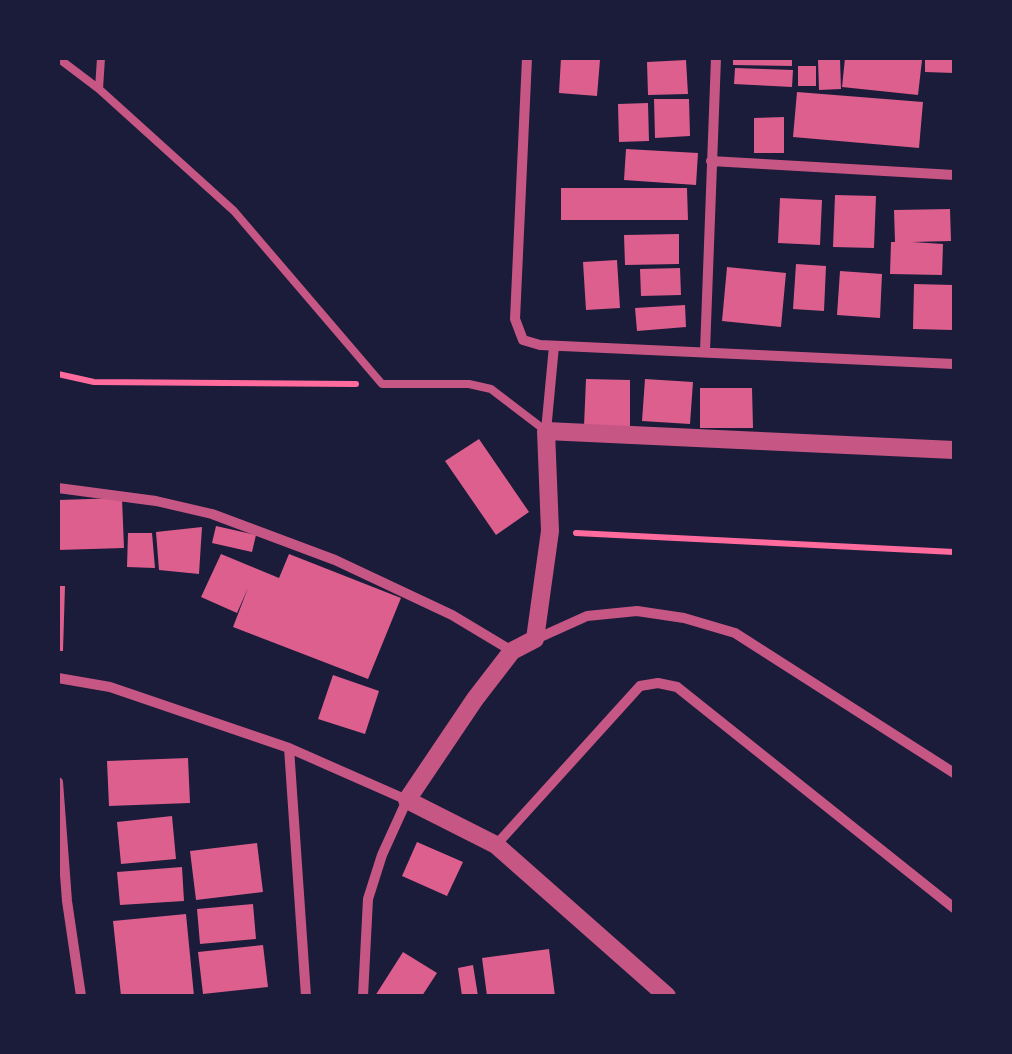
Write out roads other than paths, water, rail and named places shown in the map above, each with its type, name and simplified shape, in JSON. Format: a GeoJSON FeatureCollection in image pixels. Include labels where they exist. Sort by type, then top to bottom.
{"type":"FeatureCollection","features":[{"type":"Feature","properties":{"kind":"street"},"geometry":{"type":"LineString","coordinates":[[527,58],[515,319],[523,340],[554,346],[954,364]]}},
{"type":"Feature","properties":{"kind":"street"},"geometry":{"type":"LineString","coordinates":[[705,351],[716,58]]}},
{"type":"Feature","properties":{"kind":"street"},"geometry":{"type":"LineString","coordinates":[[711,162],[954,175]]}},
{"type":"Feature","properties":{"kind":"street"},"geometry":{"type":"LineString","coordinates":[[535,639],[550,531],[546,431],[554,346]]}},
{"type":"Feature","properties":{"kind":"street"},"geometry":{"type":"LineString","coordinates":[[546,431],[954,450]]}},
{"type":"Feature","properties":{"kind":"street"},"geometry":{"type":"LineString","coordinates":[[58,488],[156,500],[212,514],[336,560],[452,615],[512,651]]}},
{"type":"Feature","properties":{"kind":"street"},"geometry":{"type":"LineString","coordinates":[[363,996],[368,899],[382,854],[407,800],[512,651],[588,616],[637,610],[735,633],[954,774]]}},
{"type":"Feature","properties":{"kind":"street"},"geometry":{"type":"LineString","coordinates":[[58,678],[110,687],[289,748],[407,800],[496,846],[666,996]]}},
{"type":"Feature","properties":{"kind":"street"},"geometry":{"type":"LineString","coordinates":[[496,846],[640,686],[658,683],[677,687],[954,908]]}},
{"type":"Feature","properties":{"kind":"street"},"geometry":{"type":"LineString","coordinates":[[289,748],[306,996]]}},
{"type":"Feature","properties":{"kind":"street"},"geometry":{"type":"LineString","coordinates":[[58,782],[62,902],[81,996]]}},
{"type":"Feature","properties":{"kind":"lane"},"geometry":{"type":"LineString","coordinates":[[58,58],[99,89],[234,211],[382,384],[469,384],[491,389],[546,431]]}},
{"type":"Feature","properties":{"kind":"lane"},"geometry":{"type":"LineString","coordinates":[[99,89],[101,58]]}}]}
